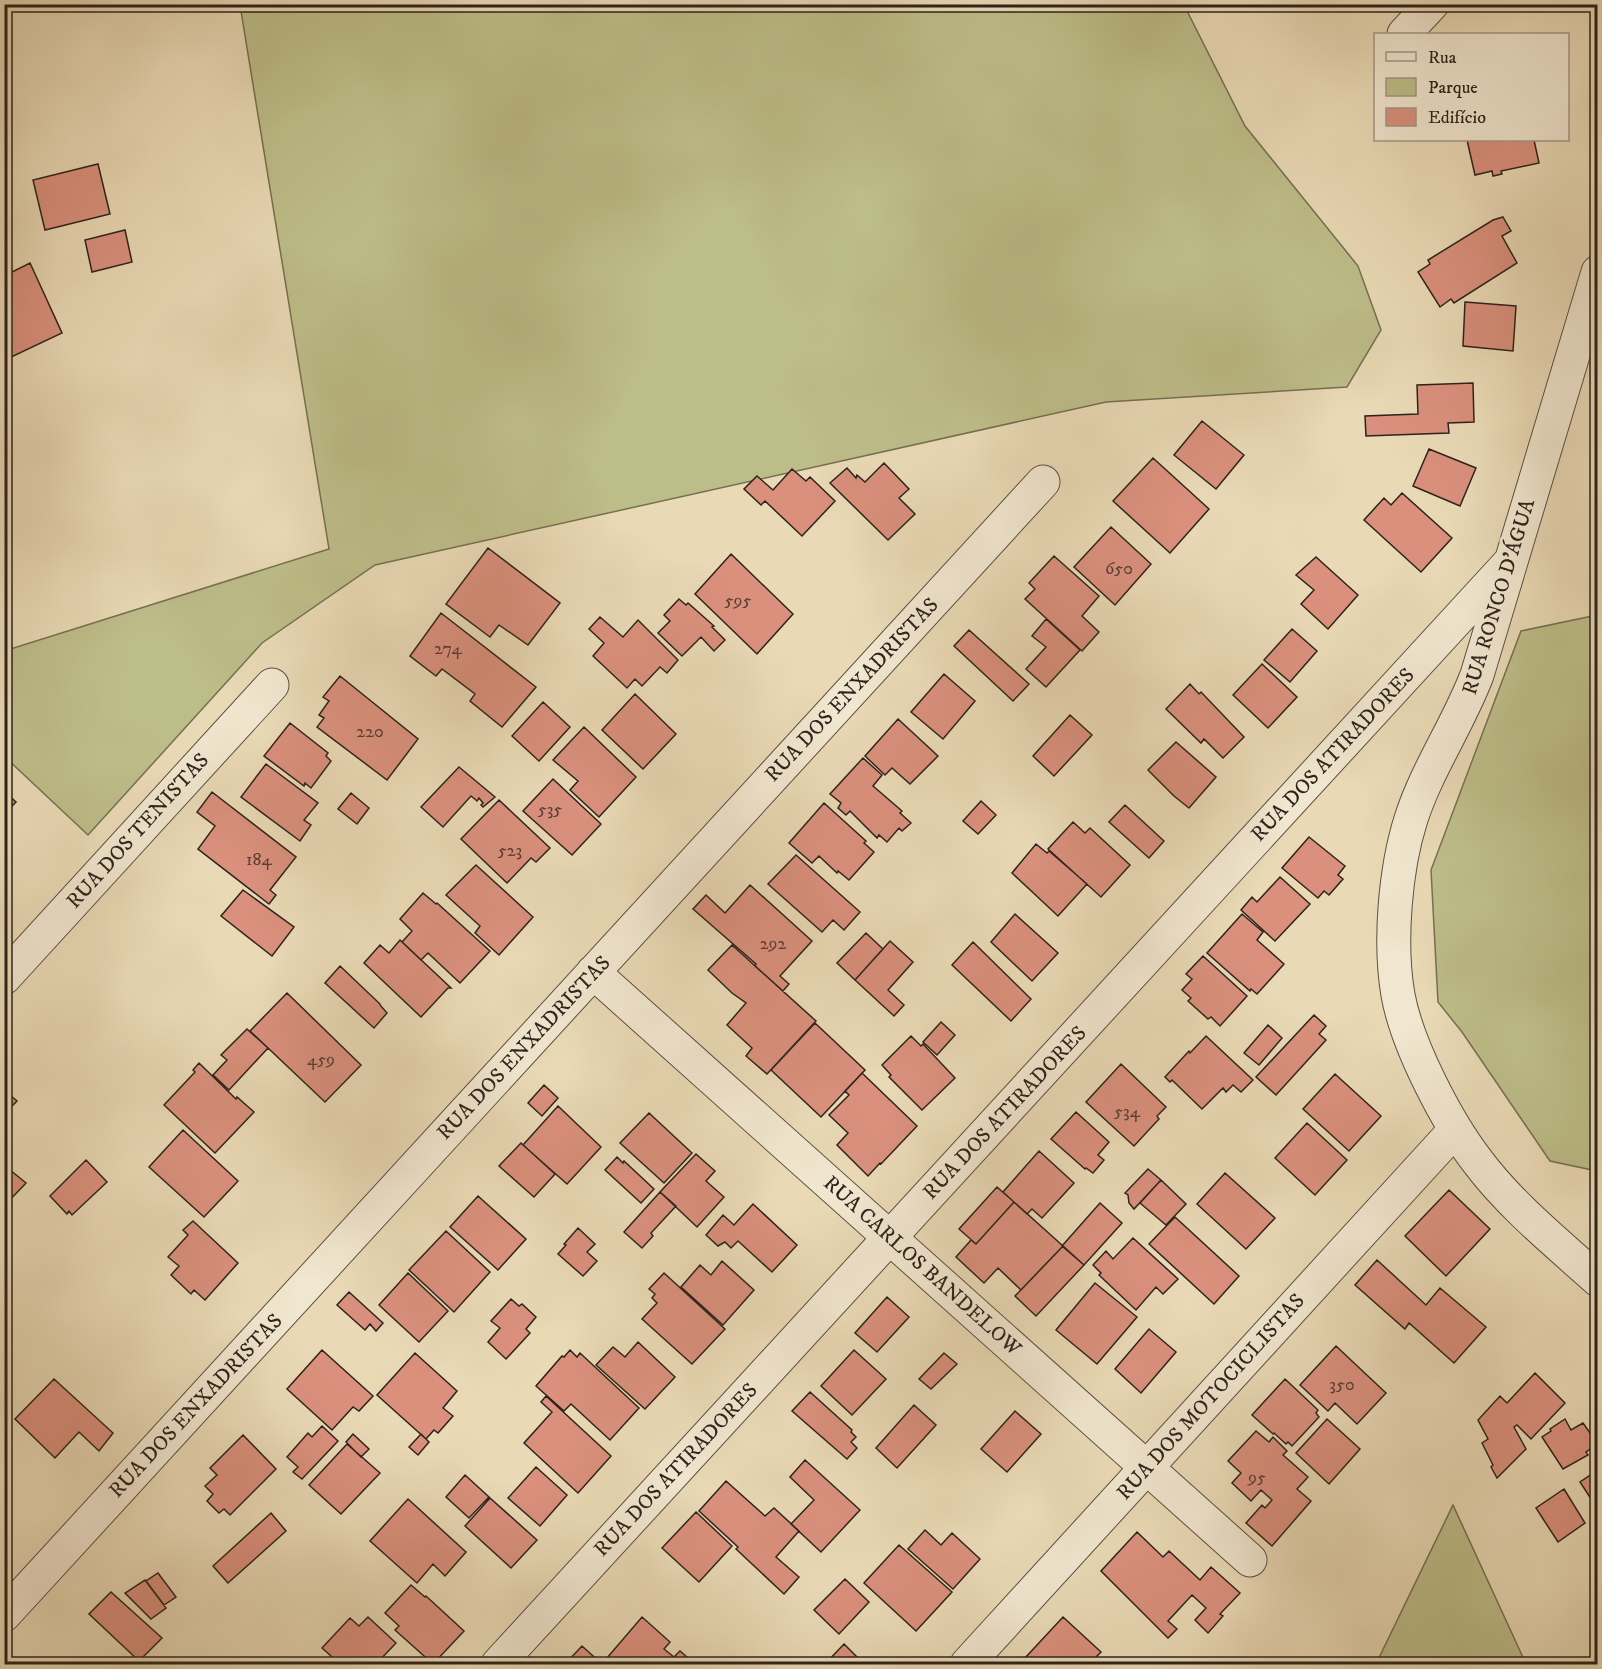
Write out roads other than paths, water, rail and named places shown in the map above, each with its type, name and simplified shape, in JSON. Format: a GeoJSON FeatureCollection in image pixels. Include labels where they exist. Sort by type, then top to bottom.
{"type":"FeatureCollection","features":[{"type":"Feature","properties":{"kind":"street"},"geometry":{"type":"LineString","coordinates":[[1405,33],[1432,4]]}},
{"type":"Feature","properties":{"kind":"street","name":"RUA RONCO D’ÁGUA"},"geometry":{"type":"LineString","coordinates":[[1598,272],[1477,675],[1464,709],[1426,779],[1410,822],[1400,869],[1394,919],[1394,961],[1398,996],[1408,1029],[1455,1130],[1479,1163],[1527,1215],[1598,1280]]}},
{"type":"Feature","properties":{"kind":"street","name":"RUA DOS ENXADRISTAS"},"geometry":{"type":"LineString","coordinates":[[4,1615],[1043,482]]}},
{"type":"Feature","properties":{"kind":"street","name":"RUA DOS ATIRADORES"},"geometry":{"type":"LineString","coordinates":[[498,1665],[1511,561]]}},
{"type":"Feature","properties":{"kind":"street","name":"RUA DOS TENISTAS"},"geometry":{"type":"LineString","coordinates":[[4,978],[272,685]]}},
{"type":"Feature","properties":{"kind":"street","name":"RUA CARLOS BANDELOW"},"geometry":{"type":"LineString","coordinates":[[593,972],[1250,1560]]}},
{"type":"Feature","properties":{"kind":"street","name":"RUA DOS MOTOCICLISTAS"},"geometry":{"type":"LineString","coordinates":[[967,1665],[1455,1130]]}}]}
